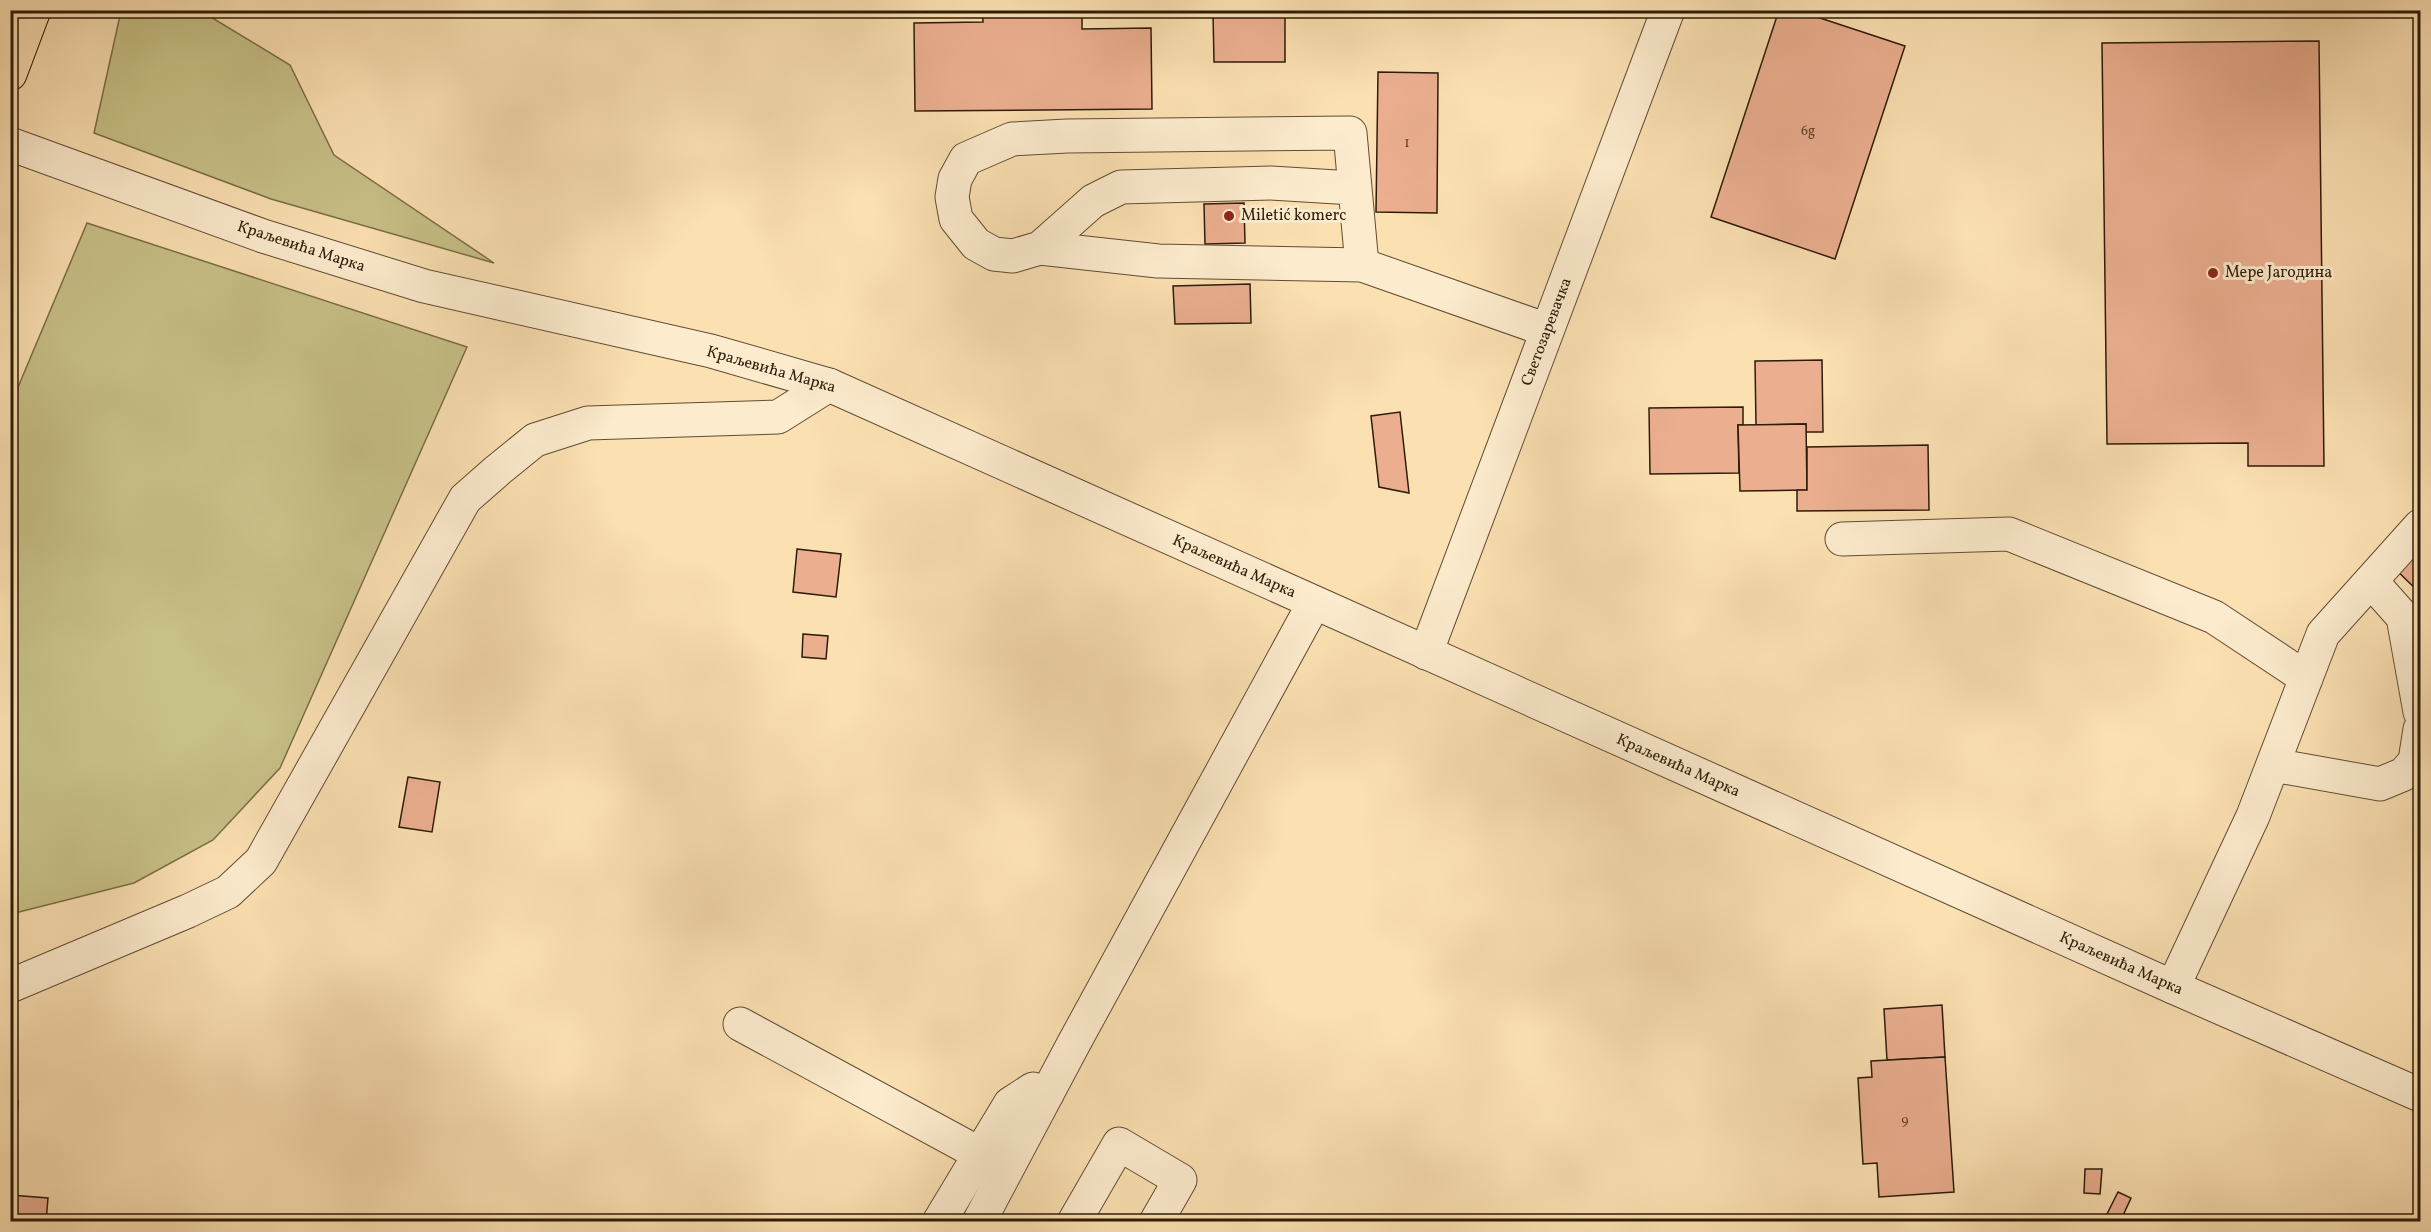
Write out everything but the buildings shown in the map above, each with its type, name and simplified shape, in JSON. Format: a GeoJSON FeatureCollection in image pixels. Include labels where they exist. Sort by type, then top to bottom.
{"type":"FeatureCollection","features":[{"type":"Feature","properties":{"kind":"highway"},"geometry":{"type":"LineString","coordinates":[[10,74],[34,10]]}},
{"type":"Feature","properties":{"kind":"street","name":"Светозаревачка"},"geometry":{"type":"LineString","coordinates":[[1426,653],[1668,10]]}},
{"type":"Feature","properties":{"kind":"street"},"geometry":{"type":"LineString","coordinates":[[1362,265],[1353,188],[1350,133],[1067,136],[1012,139],[966,159],[955,179],[952,197],[956,219],[976,244],[994,254],[1013,256],[1040,248],[1158,261],[1362,265],[1547,330]]}},
{"type":"Feature","properties":{"kind":"street","name":"Краљевића Марка"},"geometry":{"type":"LineString","coordinates":[[10,144],[263,236],[424,286],[711,351],[829,384],[2173,987],[2421,1095]]}},
{"type":"Feature","properties":{"kind":"street"},"geometry":{"type":"LineString","coordinates":[[1040,248],[1093,201],[1121,187],[1271,183],[1353,188]]}},
{"type":"Feature","properties":{"kind":"street"},"geometry":{"type":"LineString","coordinates":[[10,986],[178,916],[228,892],[261,861],[465,500],[535,440],[588,423],[778,417],[829,384]]}},
{"type":"Feature","properties":{"kind":"street"},"geometry":{"type":"LineString","coordinates":[[2173,987],[2253,816],[2323,634],[2421,526]]}},
{"type":"Feature","properties":{"kind":"street"},"geometry":{"type":"LineString","coordinates":[[1842,539],[2009,534],[2214,617],[2306,678]]}},
{"type":"Feature","properties":{"kind":"street"},"geometry":{"type":"LineString","coordinates":[[2371,581],[2403,617],[2421,712]]}},
{"type":"Feature","properties":{"kind":"street"},"geometry":{"type":"LineString","coordinates":[[979,1221],[1314,603]]}},
{"type":"Feature","properties":{"kind":"street"},"geometry":{"type":"LineString","coordinates":[[2272,765],[2380,784],[2404,774],[2415,761],[2421,729]]}},
{"type":"Feature","properties":{"kind":"street"},"geometry":{"type":"LineString","coordinates":[[740,1024],[980,1154]]}},
{"type":"Feature","properties":{"kind":"street"},"geometry":{"type":"LineString","coordinates":[[939,1221],[1010,1104],[1033,1089],[1047,1094]]}},
{"type":"Feature","properties":{"kind":"street"},"geometry":{"type":"LineString","coordinates":[[1074,1221],[1119,1144],[1180,1180],[1156,1221]]}},
{"type":"Feature","properties":{"kind":"shaded area"},"geometry":{"type":"Polygon","coordinates":[[[121,11],[201,11],[290,65],[334,155],[494,263],[271,199],[94,133],[121,11]]]}},
{"type":"Feature","properties":{"kind":"shaded area"},"geometry":{"type":"Polygon","coordinates":[[[87,223],[467,347],[280,768],[213,840],[134,883],[11,914],[11,404],[87,223]]]}},
{"type":"Feature","properties":{"kind":"place","name":"Miletić komerc"},"geometry":{"type":"Point","coordinates":[1229,216]}},
{"type":"Feature","properties":{"kind":"place","name":"Мере Јагодина"},"geometry":{"type":"Point","coordinates":[2213,273]}}]}
